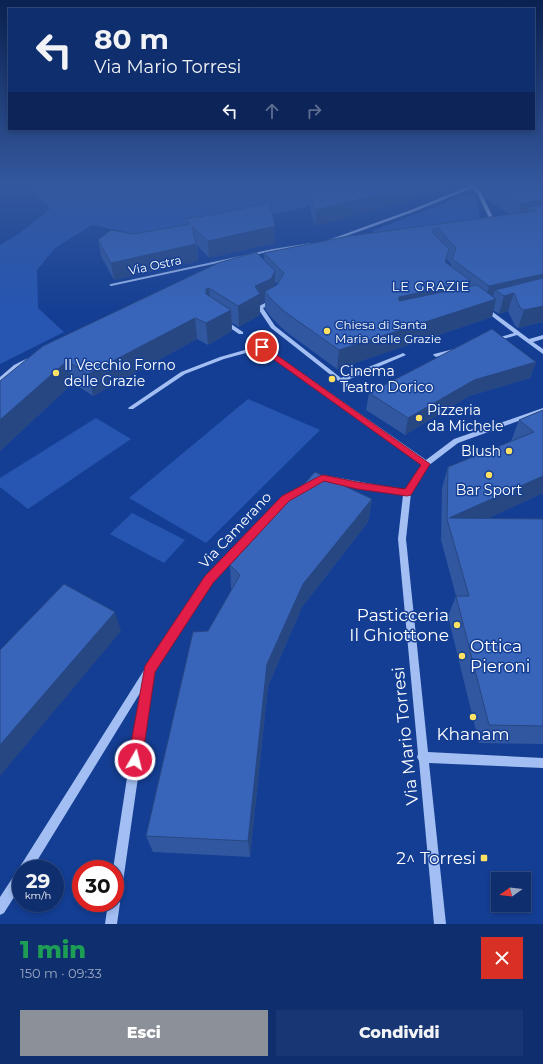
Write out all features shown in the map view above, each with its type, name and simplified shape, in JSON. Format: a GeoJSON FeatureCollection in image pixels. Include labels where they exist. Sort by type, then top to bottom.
{"type":"FeatureCollection","features":[{"type":"Feature","properties":{"kind":"street"},"geometry":{"type":"LineString","coordinates":[[304,250],[323,242],[369,228]]}},
{"type":"Feature","properties":{"kind":"street","name":"Via Ostra"},"geometry":{"type":"LineString","coordinates":[[111,285],[274,250],[323,242]]}},
{"type":"Feature","properties":{"kind":"street"},"geometry":{"type":"LineString","coordinates":[[274,250],[279,254]]}},
{"type":"Feature","properties":{"kind":"street"},"geometry":{"type":"LineString","coordinates":[[277,296],[274,301],[260,307],[273,327],[348,386]]}},
{"type":"Feature","properties":{"kind":"street"},"geometry":{"type":"LineString","coordinates":[[491,305],[483,307],[543,352]]}},
{"type":"Feature","properties":{"kind":"street"},"geometry":{"type":"LineString","coordinates":[[220,319],[241,333]]}},
{"type":"Feature","properties":{"kind":"street"},"geometry":{"type":"LineString","coordinates":[[489,341],[518,333]]}},
{"type":"Feature","properties":{"kind":"street"},"geometry":{"type":"LineString","coordinates":[[529,341],[543,338]]}},
{"type":"Feature","properties":{"kind":"street"},"geometry":{"type":"LineString","coordinates":[[131,408],[183,373],[222,358],[262,347],[426,464]]}},
{"type":"Feature","properties":{"kind":"street"},"geometry":{"type":"LineString","coordinates":[[436,355],[459,349]]}},
{"type":"Feature","properties":{"kind":"street"},"geometry":{"type":"LineString","coordinates":[[341,380],[403,355]]}},
{"type":"Feature","properties":{"kind":"street"},"geometry":{"type":"LineString","coordinates":[[0,380],[16,366],[37,356]]}},
{"type":"Feature","properties":{"kind":"street","name":"Via Mario Torresi"},"geometry":{"type":"LineString","coordinates":[[440,924],[422,757],[402,539],[407,493],[426,464],[456,441],[543,410]]}},
{"type":"Feature","properties":{"kind":"street","name":"Via Camerano"},"geometry":{"type":"LineString","coordinates":[[31,860],[149,670],[209,579],[285,499],[323,478],[407,493]]}},
{"type":"Feature","properties":{"kind":"street","name":"Via Camerano"},"geometry":{"type":"LineString","coordinates":[[120,860],[149,670]]}},
{"type":"Feature","properties":{"kind":"street"},"geometry":{"type":"LineString","coordinates":[[422,757],[543,763]]}},
{"type":"Feature","properties":{"kind":"street"},"geometry":{"type":"LineString","coordinates":[[0,909],[12,890]]}},
{"type":"Feature","properties":{"kind":"street"},"geometry":{"type":"LineString","coordinates":[[111,924],[113,912]]}},
{"type":"Feature","properties":{"kind":"shaded area"},"geometry":{"type":"Polygon","coordinates":[[[26,228],[87,228],[55,248],[37,270],[38,308],[64,332],[0,364],[0,245],[26,228]]]}},
{"type":"Feature","properties":{"kind":"shaded area"},"geometry":{"type":"Polygon","coordinates":[[[107,228],[192,228],[149,239],[107,228]]]}},
{"type":"Feature","properties":{"kind":"shaded area"},"geometry":{"type":"Polygon","coordinates":[[[379,228],[427,228],[381,236],[372,231],[379,228]]]}},
{"type":"Feature","properties":{"kind":"shaded area"},"geometry":{"type":"Polygon","coordinates":[[[248,399],[320,430],[206,543],[129,498],[248,399]]]}},
{"type":"Feature","properties":{"kind":"shaded area"},"geometry":{"type":"Polygon","coordinates":[[[96,418],[131,439],[28,509],[0,487],[0,478],[96,418]]]}},
{"type":"Feature","properties":{"kind":"shaded area"},"geometry":{"type":"Polygon","coordinates":[[[132,513],[185,540],[164,563],[110,534],[132,513]]]}},
{"type":"Feature","properties":{"kind":"building"},"geometry":{"type":"Polygon","coordinates":[[[167,228],[192,228],[196,244],[111,263],[98,240],[111,230],[134,234],[167,228]]]}},
{"type":"Feature","properties":{"kind":"building"},"geometry":{"type":"Polygon","coordinates":[[[194,228],[266,228],[208,241],[194,228]]]}},
{"type":"Feature","properties":{"kind":"building"},"geometry":{"type":"Polygon","coordinates":[[[408,228],[437,228],[433,229],[433,233],[449,249],[445,262],[471,281],[399,297],[399,301],[477,285],[496,299],[339,350],[285,312],[271,299],[265,291],[277,285],[284,273],[264,253],[349,236],[408,228]]]}},
{"type":"Feature","properties":{"kind":"building"},"geometry":{"type":"Polygon","coordinates":[[[438,228],[543,228],[543,274],[489,286],[452,259],[456,248],[438,228]]]}},
{"type":"Feature","properties":{"kind":"building"},"geometry":{"type":"Polygon","coordinates":[[[256,252],[275,271],[271,279],[255,286],[260,294],[238,306],[209,288],[206,289],[206,294],[231,310],[206,323],[195,318],[88,374],[67,361],[0,420],[0,381],[43,346],[218,263],[256,252]]]}},
{"type":"Feature","properties":{"kind":"building"},"geometry":{"type":"Polygon","coordinates":[[[543,278],[543,306],[524,310],[520,308],[514,293],[504,296],[495,290],[543,278]]]}},
{"type":"Feature","properties":{"kind":"building"},"geometry":{"type":"Polygon","coordinates":[[[492,329],[536,362],[474,380],[408,418],[369,393],[492,329]]]}},
{"type":"Feature","properties":{"kind":"building"},"geometry":{"type":"Polygon","coordinates":[[[543,410],[543,476],[449,518],[543,519],[543,726],[489,725],[456,596],[469,596],[447,519],[448,467],[534,432],[519,420],[543,410]]]}},
{"type":"Feature","properties":{"kind":"building"},"geometry":{"type":"Polygon","coordinates":[[[315,472],[372,499],[303,584],[267,664],[248,841],[146,836],[193,632],[208,631],[240,575],[230,565],[315,472]]]}},
{"type":"Feature","properties":{"kind":"building"},"geometry":{"type":"Polygon","coordinates":[[[64,584],[115,612],[0,745],[0,650],[64,584]]]}},
{"type":"Feature","properties":{"kind":"place","name":"Chiesa di Santa Maria delle Grazie"},"geometry":{"type":"Point","coordinates":[327,331]}},
{"type":"Feature","properties":{"kind":"place","name":"Il Vecchio Forno delle Grazie"},"geometry":{"type":"Point","coordinates":[56,373]}},
{"type":"Feature","properties":{"kind":"place","name":"Cinema Teatro Dorico"},"geometry":{"type":"Point","coordinates":[332,379]}},
{"type":"Feature","properties":{"kind":"place","name":"Pizzeria da Michele"},"geometry":{"type":"Point","coordinates":[419,418]}},
{"type":"Feature","properties":{"kind":"place","name":"Blush"},"geometry":{"type":"Point","coordinates":[509,451]}},
{"type":"Feature","properties":{"kind":"place","name":"Bar Sport"},"geometry":{"type":"Point","coordinates":[489,475]}},
{"type":"Feature","properties":{"kind":"place","name":"Pasticceria Il Ghiottone"},"geometry":{"type":"Point","coordinates":[457,625]}},
{"type":"Feature","properties":{"kind":"place","name":"Ottica Pieroni"},"geometry":{"type":"Point","coordinates":[462,656]}},
{"type":"Feature","properties":{"kind":"place","name":"Khanam"},"geometry":{"type":"Point","coordinates":[473,717]}},
{"type":"Feature","properties":{"kind":"place","name":"2^ Torresi"},"geometry":{"type":"Point","coordinates":[484,858]}},
{"type":"Feature","properties":{"kind":"district","name":"LE GRAZIE"},"geometry":{"type":"Point","coordinates":[431,286]}},
{"type":"Feature","properties":{"kind":"route"},"geometry":{"type":"LineString","coordinates":[[135,760],[149,670],[209,579],[285,499],[323,478],[407,493],[426,464],[262,347]]}}]}
